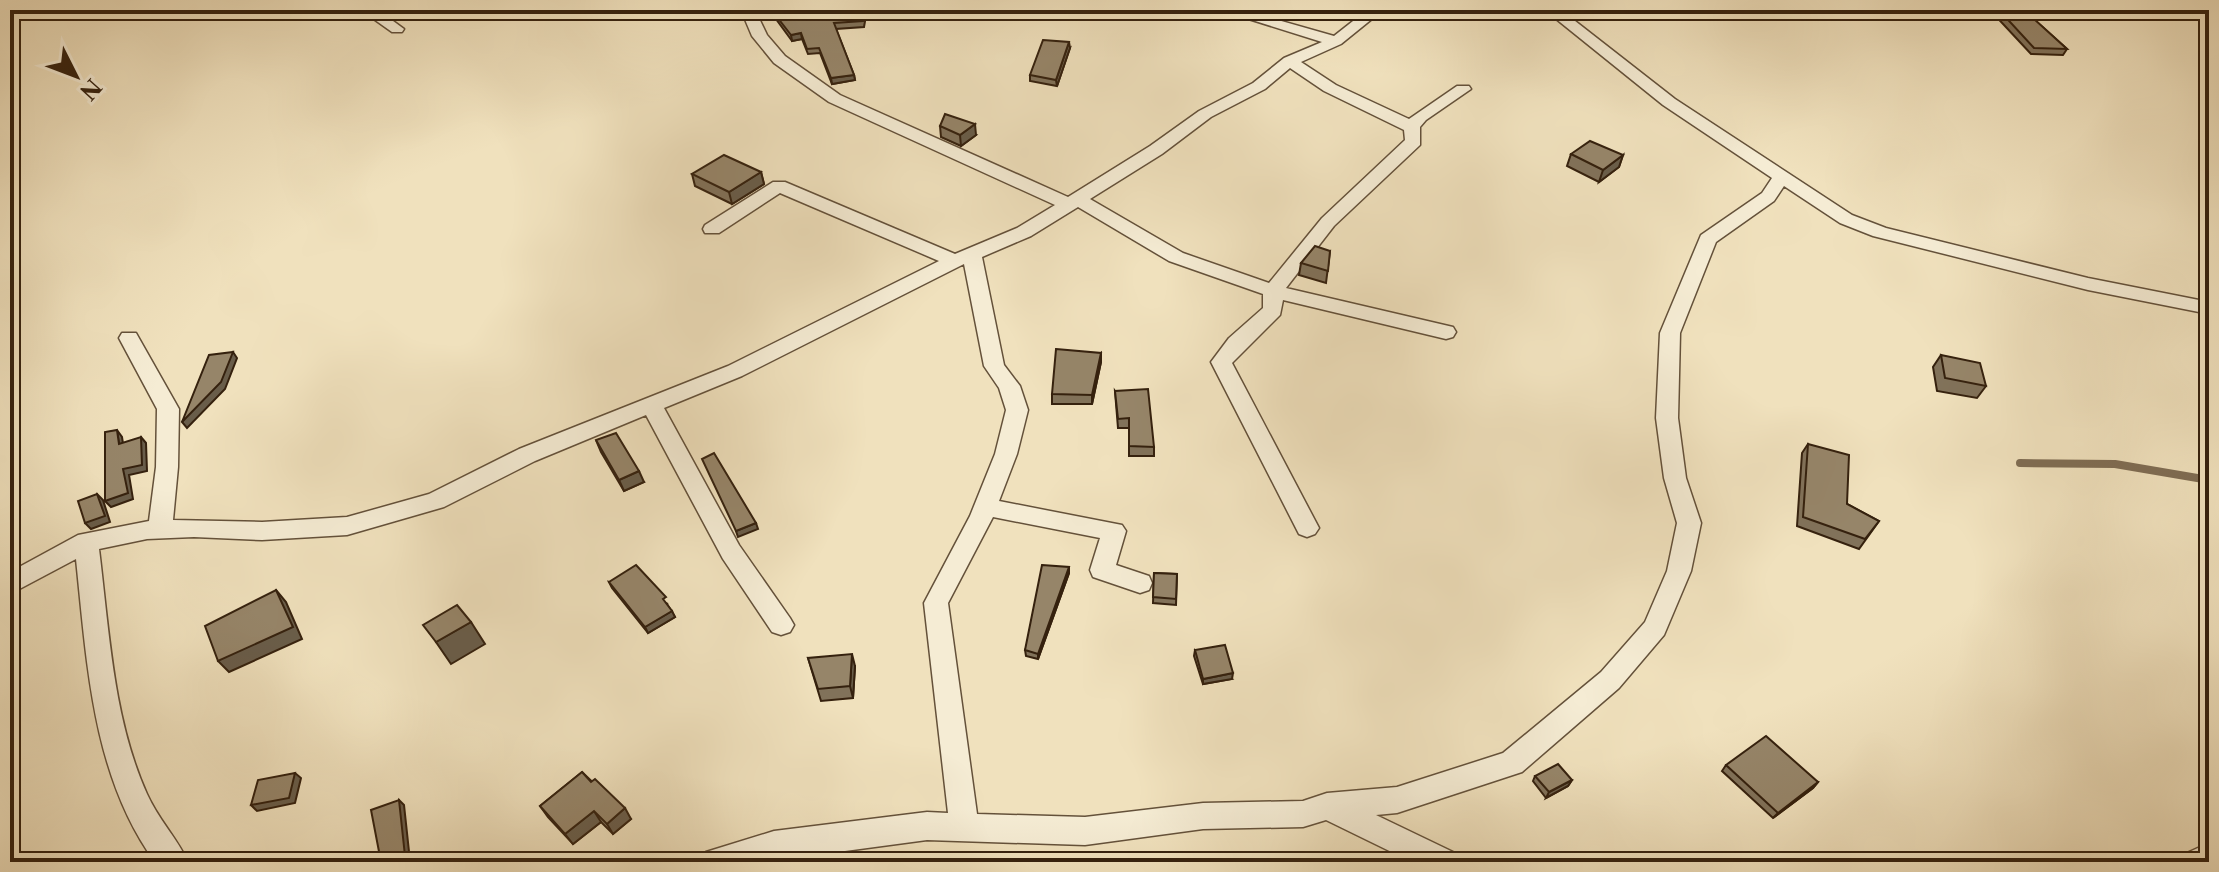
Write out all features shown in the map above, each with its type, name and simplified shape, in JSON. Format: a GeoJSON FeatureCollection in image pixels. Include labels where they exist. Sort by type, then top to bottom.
{"type":"FeatureCollection","features":[{"type":"Feature","properties":{"kind":"street"},"geometry":{"type":"LineString","coordinates":[[368,10],[397,29]]}},
{"type":"Feature","properties":{"kind":"street"},"geometry":{"type":"LineString","coordinates":[[748,10],[752,25],[775,56],[818,87],[878,122],[1074,202],[1176,257],[1273,291],[1446,332]]}},
{"type":"Feature","properties":{"kind":"street"},"geometry":{"type":"LineString","coordinates":[[1227,10],[1336,41]]}},
{"type":"Feature","properties":{"kind":"street"},"geometry":{"type":"LineString","coordinates":[[10,584],[86,542],[160,529],[262,531],[347,526],[436,501],[527,455],[735,371],[963,258],[1024,232],[1156,150],[1205,114],[1259,86],[1289,61],[1336,41],[1376,10]]}},
{"type":"Feature","properties":{"kind":"street"},"geometry":{"type":"LineString","coordinates":[[1552,10],[1669,102],[1846,219],[1880,232],[2088,284],[2209,308]]}},
{"type":"Feature","properties":{"kind":"street"},"geometry":{"type":"LineString","coordinates":[[1289,61],[1330,88],[1412,127]]}},
{"type":"Feature","properties":{"kind":"street"},"geometry":{"type":"LineString","coordinates":[[1307,528],[1221,362],[1236,343],[1273,310],[1273,291],[1328,222],[1414,141],[1412,127],[1420,117],[1463,89]]}},
{"type":"Feature","properties":{"kind":"street"},"geometry":{"type":"LineString","coordinates":[[716,862],[774,845],[927,826],[1085,831],[1203,816],[1303,814],[1327,806],[1397,800],[1512,763],[1610,680],[1655,628],[1679,571],[1689,523],[1675,478],[1667,418],[1670,333],[1708,239],[1768,197],[1782,176]]}},
{"type":"Feature","properties":{"kind":"street"},"geometry":{"type":"LineString","coordinates":[[712,229],[779,186],[963,258]]}},
{"type":"Feature","properties":{"kind":"street"},"geometry":{"type":"LineString","coordinates":[[963,258],[994,366],[1009,386],[1017,410],[1006,454],[986,507],[936,603],[964,827]]}},
{"type":"Feature","properties":{"kind":"street"},"geometry":{"type":"LineString","coordinates":[[129,338],[168,409],[167,467],[160,529]]}},
{"type":"Feature","properties":{"kind":"street"},"geometry":{"type":"LineString","coordinates":[[651,404],[731,552],[781,625]]}},
{"type":"Feature","properties":{"kind":"street"},"geometry":{"type":"LineString","coordinates":[[986,507],[1114,531],[1102,570],[1140,583]]}},
{"type":"Feature","properties":{"kind":"street"},"geometry":{"type":"LineString","coordinates":[[86,542],[105,694],[128,786],[159,848],[173,862]]}},
{"type":"Feature","properties":{"kind":"street"},"geometry":{"type":"LineString","coordinates":[[1327,806],[1443,862]]}},
{"type":"Feature","properties":{"kind":"street"},"geometry":{"type":"LineString","coordinates":[[2199,862],[2209,857]]}},
{"type":"Feature","properties":{"kind":"building"},"geometry":{"type":"Polygon","coordinates":[[[775,10],[865,10],[863,21],[834,23],[854,75],[831,78],[819,48],[807,49],[801,33],[791,35],[774,13],[775,10]]]}},
{"type":"Feature","properties":{"kind":"building"},"geometry":{"type":"Polygon","coordinates":[[[1999,10],[2024,10],[2067,49],[2034,48],[1999,10]]]}},
{"type":"Feature","properties":{"kind":"building"},"geometry":{"type":"Polygon","coordinates":[[[1043,40],[1069,42],[1056,80],[1030,75],[1043,40]]]}},
{"type":"Feature","properties":{"kind":"building"},"geometry":{"type":"Polygon","coordinates":[[[945,114],[975,124],[960,135],[940,126],[945,114]]]}},
{"type":"Feature","properties":{"kind":"building"},"geometry":{"type":"Polygon","coordinates":[[[1590,141],[1623,155],[1603,170],[1571,154],[1590,141]]]}},
{"type":"Feature","properties":{"kind":"building"},"geometry":{"type":"Polygon","coordinates":[[[724,155],[761,172],[729,192],[692,174],[724,155]]]}},
{"type":"Feature","properties":{"kind":"building"},"geometry":{"type":"Polygon","coordinates":[[[1315,246],[1330,251],[1328,271],[1301,263],[1315,246]]]}},
{"type":"Feature","properties":{"kind":"building"},"geometry":{"type":"Polygon","coordinates":[[[1056,349],[1101,353],[1092,395],[1052,394],[1056,349]]]}},
{"type":"Feature","properties":{"kind":"building"},"geometry":{"type":"Polygon","coordinates":[[[233,352],[221,382],[182,422],[209,355],[233,352]]]}},
{"type":"Feature","properties":{"kind":"building"},"geometry":{"type":"Polygon","coordinates":[[[1941,355],[1980,363],[1986,386],[1945,378],[1941,355]]]}},
{"type":"Feature","properties":{"kind":"building"},"geometry":{"type":"Polygon","coordinates":[[[1148,389],[1154,447],[1129,446],[1129,418],[1118,419],[1115,391],[1148,389]]]}},
{"type":"Feature","properties":{"kind":"building"},"geometry":{"type":"Polygon","coordinates":[[[117,430],[119,444],[141,437],[142,465],[123,469],[128,493],[105,501],[105,432],[117,430]]]}},
{"type":"Feature","properties":{"kind":"building"},"geometry":{"type":"Polygon","coordinates":[[[616,433],[639,471],[619,480],[596,440],[616,433]]]}},
{"type":"Feature","properties":{"kind":"building"},"geometry":{"type":"Polygon","coordinates":[[[1808,444],[1849,455],[1847,504],[1879,521],[1865,539],[1803,517],[1808,444]]]}},
{"type":"Feature","properties":{"kind":"building"},"geometry":{"type":"Polygon","coordinates":[[[714,453],[756,523],[736,531],[702,459],[714,453]]]}},
{"type":"Feature","properties":{"kind":"building"},"geometry":{"type":"Polygon","coordinates":[[[97,494],[105,516],[85,523],[78,501],[97,494]]]}},
{"type":"Feature","properties":{"kind":"building"},"geometry":{"type":"Polygon","coordinates":[[[636,565],[666,597],[663,599],[672,611],[645,627],[609,582],[636,565]]]}},
{"type":"Feature","properties":{"kind":"building"},"geometry":{"type":"Polygon","coordinates":[[[1042,565],[1069,567],[1038,654],[1025,650],[1042,565]]]}},
{"type":"Feature","properties":{"kind":"building"},"geometry":{"type":"Polygon","coordinates":[[[1154,573],[1177,574],[1176,599],[1153,597],[1154,573]]]}},
{"type":"Feature","properties":{"kind":"building"},"geometry":{"type":"Polygon","coordinates":[[[276,590],[293,627],[218,661],[205,626],[276,590]]]}},
{"type":"Feature","properties":{"kind":"building"},"geometry":{"type":"Polygon","coordinates":[[[457,605],[471,622],[436,642],[423,625],[457,605]]]}},
{"type":"Feature","properties":{"kind":"building"},"geometry":{"type":"Polygon","coordinates":[[[1225,645],[1233,673],[1203,679],[1195,650],[1225,645]]]}},
{"type":"Feature","properties":{"kind":"building"},"geometry":{"type":"Polygon","coordinates":[[[852,654],[850,686],[818,689],[808,658],[852,654]]]}},
{"type":"Feature","properties":{"kind":"building"},"geometry":{"type":"Polygon","coordinates":[[[1766,736],[1818,782],[1778,813],[1726,765],[1766,736]]]}},
{"type":"Feature","properties":{"kind":"building"},"geometry":{"type":"Polygon","coordinates":[[[1558,764],[1572,780],[1549,792],[1535,776],[1558,764]]]}},
{"type":"Feature","properties":{"kind":"building"},"geometry":{"type":"Polygon","coordinates":[[[582,772],[591,782],[595,779],[625,808],[607,824],[594,811],[565,834],[540,806],[582,772]]]}},
{"type":"Feature","properties":{"kind":"building"},"geometry":{"type":"Polygon","coordinates":[[[295,773],[289,798],[251,805],[258,780],[295,773]]]}},
{"type":"Feature","properties":{"kind":"building"},"geometry":{"type":"Polygon","coordinates":[[[399,800],[405,856],[391,862],[381,862],[371,810],[399,800]]]}},
{"type":"Feature","properties":{"kind":"waterway"},"geometry":{"type":"LineString","coordinates":[[2020,463],[2115,464],[2209,480]]}}]}
